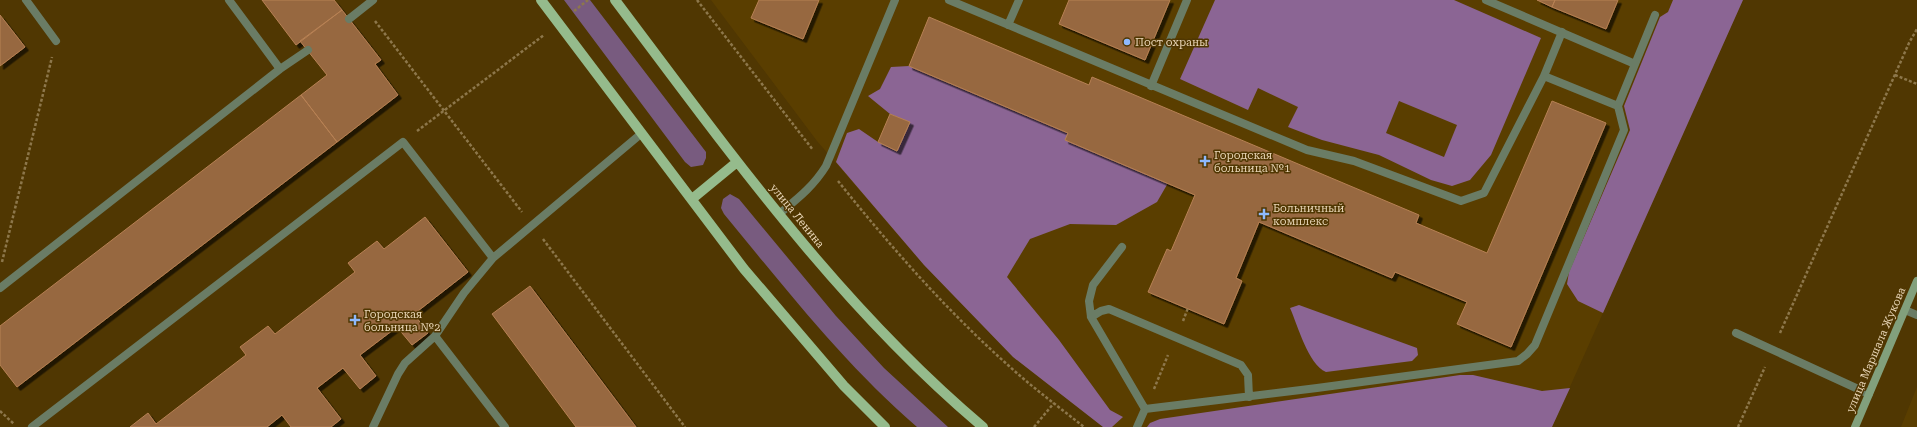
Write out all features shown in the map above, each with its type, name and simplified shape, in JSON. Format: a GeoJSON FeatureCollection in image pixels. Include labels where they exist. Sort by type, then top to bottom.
{"type":"FeatureCollection","features":[{"type":"Feature","properties":{"kind":"main road"},"geometry":{"type":"LineString","coordinates":[[541,0],[744,269],[844,386],[885,427]]}},
{"type":"Feature","properties":{"kind":"main road","name":"улица Ленина"},"geometry":{"type":"LineString","coordinates":[[615,0],[737,162],[779,214],[872,323],[928,378],[983,427]]}},
{"type":"Feature","properties":{"kind":"main road"},"geometry":{"type":"LineString","coordinates":[[692,199],[737,162]]}},
{"type":"Feature","properties":{"kind":"main road","name":"улица Маршала Жукова"},"geometry":{"type":"LineString","coordinates":[[1855,427],[1917,281]]}},
{"type":"Feature","properties":{"kind":"lane"},"geometry":{"type":"LineString","coordinates":[[26,0],[56,41]]}},
{"type":"Feature","properties":{"kind":"lane"},"geometry":{"type":"LineString","coordinates":[[229,0],[280,69]]}},
{"type":"Feature","properties":{"kind":"lane"},"geometry":{"type":"LineString","coordinates":[[349,19],[373,0]]}},
{"type":"Feature","properties":{"kind":"lane"},"geometry":{"type":"LineString","coordinates":[[779,214],[806,193],[826,166],[895,0]]}},
{"type":"Feature","properties":{"kind":"lane"},"geometry":{"type":"LineString","coordinates":[[949,0],[1151,86],[1307,150],[1354,161],[1461,201],[1484,193],[1544,76],[1562,32]]}},
{"type":"Feature","properties":{"kind":"lane"},"geometry":{"type":"LineString","coordinates":[[1008,25],[1019,0]]}},
{"type":"Feature","properties":{"kind":"lane"},"geometry":{"type":"LineString","coordinates":[[1151,86],[1187,0]]}},
{"type":"Feature","properties":{"kind":"lane"},"geometry":{"type":"LineString","coordinates":[[1486,0],[1635,64]]}},
{"type":"Feature","properties":{"kind":"lane"},"geometry":{"type":"LineString","coordinates":[[1145,409],[1249,397],[1518,361],[1535,345],[1624,130],[1618,106],[1655,15]]}},
{"type":"Feature","properties":{"kind":"lane"},"geometry":{"type":"LineString","coordinates":[[0,288],[280,69],[308,50]]}},
{"type":"Feature","properties":{"kind":"lane"},"geometry":{"type":"LineString","coordinates":[[1544,76],[1618,106]]}},
{"type":"Feature","properties":{"kind":"lane"},"geometry":{"type":"LineString","coordinates":[[372,427],[405,363],[435,336],[464,293],[493,258],[642,134]]}},
{"type":"Feature","properties":{"kind":"lane"},"geometry":{"type":"LineString","coordinates":[[32,427],[403,142],[493,258]]}},
{"type":"Feature","properties":{"kind":"lane"},"geometry":{"type":"LineString","coordinates":[[1122,247],[1093,285],[1089,301],[1091,317],[1145,409]]}},
{"type":"Feature","properties":{"kind":"lane"},"geometry":{"type":"LineString","coordinates":[[1091,317],[1101,311],[1109,309],[1241,365],[1248,375],[1249,397]]}},
{"type":"Feature","properties":{"kind":"lane"},"geometry":{"type":"LineString","coordinates":[[1905,310],[1917,315]]}},
{"type":"Feature","properties":{"kind":"lane"},"geometry":{"type":"LineString","coordinates":[[1736,333],[1869,394]]}},
{"type":"Feature","properties":{"kind":"lane"},"geometry":{"type":"LineString","coordinates":[[435,336],[505,427]]}},
{"type":"Feature","properties":{"kind":"lane"},"geometry":{"type":"LineString","coordinates":[[1137,427],[1145,409]]}},
{"type":"Feature","properties":{"kind":"path"},"geometry":{"type":"LineString","coordinates":[[403,142],[588,0]]}},
{"type":"Feature","properties":{"kind":"path"},"geometry":{"type":"LineString","coordinates":[[697,0],[878,231],[948,307],[1010,367],[1084,427]]}},
{"type":"Feature","properties":{"kind":"path"},"geometry":{"type":"LineString","coordinates":[[1738,427],[1894,75],[1917,29]]}},
{"type":"Feature","properties":{"kind":"path"},"geometry":{"type":"LineString","coordinates":[[0,270],[56,41]]}},
{"type":"Feature","properties":{"kind":"path"},"geometry":{"type":"LineString","coordinates":[[1894,75],[1917,84]]}},
{"type":"Feature","properties":{"kind":"path"},"geometry":{"type":"LineString","coordinates":[[1145,409],[1188,308]]}},
{"type":"Feature","properties":{"kind":"path"},"geometry":{"type":"LineString","coordinates":[[1034,427],[1054,403]]}},
{"type":"Feature","properties":{"kind":"path"},"geometry":{"type":"LineString","coordinates":[[0,411],[16,427]]}},
{"type":"Feature","properties":{"kind":"shaded area"},"geometry":{"type":"Polygon","coordinates":[[[564,0],[590,0],[706,152],[706,158],[703,165],[691,167],[685,162],[564,0]]]}},
{"type":"Feature","properties":{"kind":"shaded area","name":"Больничный комплекс"},"geometry":{"type":"Polygon","coordinates":[[[711,0],[1743,0],[1552,427],[1103,427],[1013,357],[924,265],[817,141],[711,0]]]}},
{"type":"Feature","properties":{"kind":"shaded area"},"geometry":{"type":"Polygon","coordinates":[[[1215,0],[1454,0],[1541,38],[1491,155],[1470,180],[1452,186],[1431,180],[1379,155],[1322,140],[1288,127],[1298,107],[1258,88],[1248,110],[1180,79],[1215,0]],[[1399,101],[1386,133],[1444,157],[1457,125],[1399,101]]]}},
{"type":"Feature","properties":{"kind":"shaded area"},"geometry":{"type":"Polygon","coordinates":[[[1673,0],[1743,0],[1603,313],[1578,301],[1567,284],[1569,272],[1630,130],[1624,106],[1660,17],[1668,12],[1673,0]]]}},
{"type":"Feature","properties":{"kind":"shaded area"},"geometry":{"type":"Polygon","coordinates":[[[909,66],[1068,133],[1168,183],[1157,202],[1116,225],[1070,224],[1030,239],[1007,277],[1059,340],[1110,410],[1123,417],[1112,427],[1103,427],[1013,357],[924,265],[836,162],[847,133],[859,129],[878,142],[897,151],[909,122],[890,114],[868,96],[880,89],[891,67],[909,66]]]}},
{"type":"Feature","properties":{"kind":"shaded area"},"geometry":{"type":"Polygon","coordinates":[[[730,194],[739,199],[836,316],[884,368],[948,427],[917,427],[840,352],[793,298],[724,214],[721,208],[723,199],[730,194]]]}},
{"type":"Feature","properties":{"kind":"shaded area"},"geometry":{"type":"Polygon","coordinates":[[[1299,305],[1417,348],[1418,355],[1412,361],[1326,372],[1314,361],[1304,344],[1290,308],[1299,305]]]}},
{"type":"Feature","properties":{"kind":"shaded area"},"geometry":{"type":"Polygon","coordinates":[[[1460,375],[1473,375],[1542,391],[1570,388],[1552,427],[1147,427],[1150,423],[1160,419],[1460,375]]]}},
{"type":"Feature","properties":{"kind":"shaded area"},"geometry":{"type":"Polygon","coordinates":[[[1917,387],[1917,427],[1901,427],[1917,387]]]}},
{"type":"Feature","properties":{"kind":"building"},"geometry":{"type":"Polygon","coordinates":[[[262,0],[334,0],[342,10],[296,45],[262,0]]]}},
{"type":"Feature","properties":{"kind":"building"},"geometry":{"type":"Polygon","coordinates":[[[759,0],[819,0],[803,39],[751,18],[759,0]]]}},
{"type":"Feature","properties":{"kind":"building","name":"Пост охраны"},"geometry":{"type":"Polygon","coordinates":[[[1069,0],[1170,0],[1145,60],[1059,24],[1069,0]]]}},
{"type":"Feature","properties":{"kind":"building"},"geometry":{"type":"Polygon","coordinates":[[[1537,0],[1555,0],[1552,7],[1537,0]]]}},
{"type":"Feature","properties":{"kind":"building"},"geometry":{"type":"Polygon","coordinates":[[[1555,0],[1618,0],[1606,29],[1552,7],[1555,0]]]}},
{"type":"Feature","properties":{"kind":"building"},"geometry":{"type":"Polygon","coordinates":[[[342,10],[381,60],[375,64],[398,95],[337,142],[301,95],[327,75],[300,41],[342,10]]]}},
{"type":"Feature","properties":{"kind":"building"},"geometry":{"type":"Polygon","coordinates":[[[0,15],[25,47],[0,66],[0,15]]]}},
{"type":"Feature","properties":{"kind":"building","name":"Городская больница №1"},"geometry":{"type":"Polygon","coordinates":[[[929,17],[1089,85],[1092,77],[1419,215],[1416,223],[1487,253],[1552,101],[1606,123],[1511,347],[1457,324],[1467,302],[1395,272],[1392,278],[1259,222],[1236,278],[1242,281],[1224,324],[1148,292],[1167,249],[1171,251],[1195,195],[1065,140],[1068,133],[909,66],[929,17]]]}},
{"type":"Feature","properties":{"kind":"building"},"geometry":{"type":"Polygon","coordinates":[[[301,95],[337,142],[17,387],[0,365],[0,326],[301,95]]]}},
{"type":"Feature","properties":{"kind":"building"},"geometry":{"type":"Polygon","coordinates":[[[890,114],[910,122],[897,151],[878,142],[890,114]]]}},
{"type":"Feature","properties":{"kind":"building","name":"Городская больница №2"},"geometry":{"type":"Polygon","coordinates":[[[425,217],[468,272],[414,314],[428,333],[412,345],[397,327],[360,355],[376,376],[360,389],[343,368],[317,388],[341,419],[331,427],[291,427],[282,415],[267,427],[130,427],[148,413],[156,424],[246,355],[240,347],[268,326],[275,334],[355,272],[348,263],[377,241],[384,249],[425,217]]]}},
{"type":"Feature","properties":{"kind":"building"},"geometry":{"type":"Polygon","coordinates":[[[530,286],[636,427],[576,427],[492,314],[530,286]]]}},
{"type":"Feature","properties":{"kind":"place","name":"Пост охраны"},"geometry":{"type":"Point","coordinates":[1127,42]}},
{"type":"Feature","properties":{"kind":"place","name":"Городская больница №1"},"geometry":{"type":"Point","coordinates":[1205,161]}},
{"type":"Feature","properties":{"kind":"place","name":"Больничный комплекс"},"geometry":{"type":"Point","coordinates":[1264,214]}},
{"type":"Feature","properties":{"kind":"place","name":"Городская больница №2"},"geometry":{"type":"Point","coordinates":[355,320]}}]}
